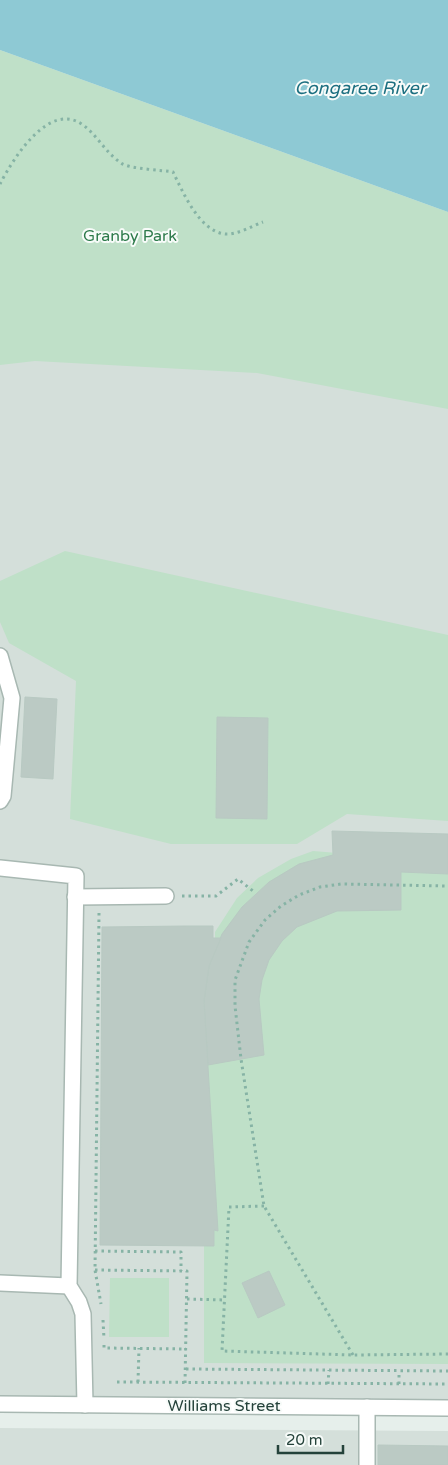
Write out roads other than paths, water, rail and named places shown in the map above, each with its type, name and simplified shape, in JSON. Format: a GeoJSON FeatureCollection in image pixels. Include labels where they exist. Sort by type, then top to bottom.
{"type":"FeatureCollection","features":[{"type":"Feature","properties":{"kind":"street"},"geometry":{"type":"LineString","coordinates":[[0,656],[12,698],[3,796],[0,801]]}},
{"type":"Feature","properties":{"kind":"street"},"geometry":{"type":"LineString","coordinates":[[0,868],[76,876],[69,1286],[79,1302],[83,1314],[85,1406]]}},
{"type":"Feature","properties":{"kind":"street"},"geometry":{"type":"LineString","coordinates":[[75,897],[166,896]]}},
{"type":"Feature","properties":{"kind":"street"},"geometry":{"type":"LineString","coordinates":[[0,1284],[69,1286]]}},
{"type":"Feature","properties":{"kind":"street","name":"Williams Street"},"geometry":{"type":"LineString","coordinates":[[0,1404],[448,1408]]}},
{"type":"Feature","properties":{"kind":"street"},"geometry":{"type":"LineString","coordinates":[[367,1407],[367,1465]]}},
{"type":"Feature","properties":{"kind":"water","name":"Congaree River"},"geometry":{"type":"Polygon","coordinates":[[[0,0],[448,0],[448,212],[0,50],[0,0]]]}},
{"type":"Feature","properties":{"kind":"park label","name":"Granby Park"},"geometry":{"type":"Point","coordinates":[130,236]}}]}
